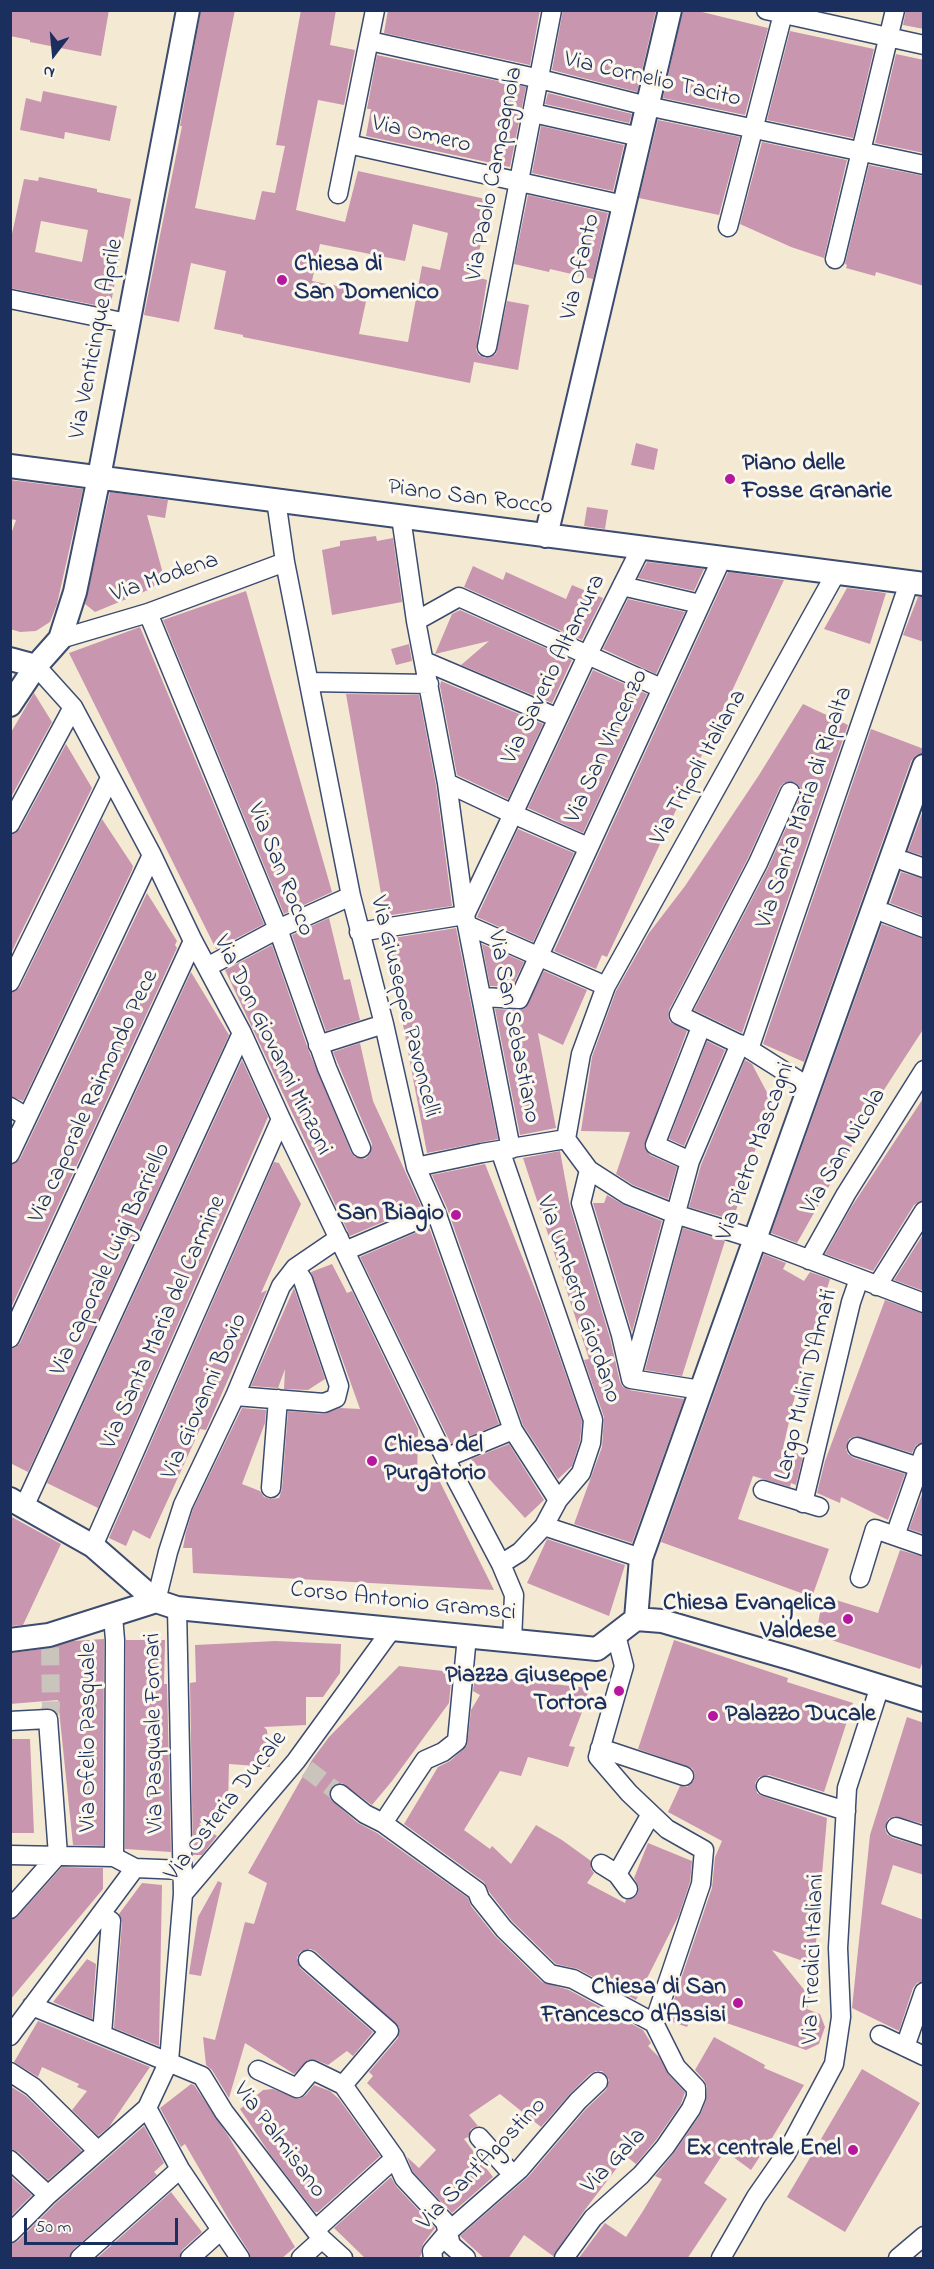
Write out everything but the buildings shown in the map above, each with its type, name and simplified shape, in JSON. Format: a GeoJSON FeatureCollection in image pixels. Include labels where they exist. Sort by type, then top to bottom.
{"type":"FeatureCollection","features":[{"type":"Feature","properties":{"kind":"street"},"geometry":{"type":"LineString","coordinates":[[338,194],[375,10]]}},
{"type":"Feature","properties":{"kind":"street","name":"Via Paolo Campagnola"},"geometry":{"type":"LineString","coordinates":[[488,346],[552,10]]}},
{"type":"Feature","properties":{"kind":"street","name":"Via Ofanto"},"geometry":{"type":"LineString","coordinates":[[546,536],[670,10]]}},
{"type":"Feature","properties":{"kind":"street"},"geometry":{"type":"LineString","coordinates":[[835,259],[895,10]]}},
{"type":"Feature","properties":{"kind":"street","name":"Via Venticinque Aprile"},"geometry":{"type":"LineString","coordinates":[[10,705],[36,666],[60,639],[75,592],[99,477],[186,11]]}},
{"type":"Feature","properties":{"kind":"street"},"geometry":{"type":"LineString","coordinates":[[728,226],[753,129],[778,12],[924,45]]}},
{"type":"Feature","properties":{"kind":"street","name":"Via Cornelio Tacito"},"geometry":{"type":"LineString","coordinates":[[370,41],[540,79],[647,106],[924,165]]}},
{"type":"Feature","properties":{"kind":"street"},"geometry":{"type":"LineString","coordinates":[[533,113],[640,137]]}},
{"type":"Feature","properties":{"kind":"street","name":"Via Omero"},"geometry":{"type":"LineString","coordinates":[[348,144],[624,206]]}},
{"type":"Feature","properties":{"kind":"street"},"geometry":{"type":"LineString","coordinates":[[10,299],[127,323]]}},
{"type":"Feature","properties":{"kind":"street","name":"Piano San Rocco"},"geometry":{"type":"LineString","coordinates":[[10,466],[916,583]]}},
{"type":"Feature","properties":{"kind":"street","name":"Via Giuseppe Pavoncelli"},"geometry":{"type":"LineString","coordinates":[[276,500],[285,562],[351,896],[384,1024],[416,1167],[436,1212],[513,1430],[558,1500]]}},
{"type":"Feature","properties":{"kind":"street","name":"Via San Sebastiano"},"geometry":{"type":"LineString","coordinates":[[401,517],[416,621],[447,783],[466,920],[482,997],[505,1150]]}},
{"type":"Feature","properties":{"kind":"street","name":"Via Saverio Altamura"},"geometry":{"type":"LineString","coordinates":[[466,920],[587,656],[641,548]]}},
{"type":"Feature","properties":{"kind":"street","name":"Via San Vincenzo"},"geometry":{"type":"LineString","coordinates":[[482,997],[519,999],[722,558]]}},
{"type":"Feature","properties":{"kind":"street","name":"Via Modena"},"geometry":{"type":"LineString","coordinates":[[60,639],[148,613],[285,562]]}},
{"type":"Feature","properties":{"kind":"street","name":"Via Tripoli Italiana"},"geometry":{"type":"LineString","coordinates":[[566,1139],[581,1054],[606,986],[836,573]]}},
{"type":"Feature","properties":{"kind":"street","name":"Via Santa Maria di Ripalta"},"geometry":{"type":"LineString","coordinates":[[631,1379],[690,1161],[745,1047],[916,583]]}},
{"type":"Feature","properties":{"kind":"street"},"geometry":{"type":"LineString","coordinates":[[622,586],[700,604]]}},
{"type":"Feature","properties":{"kind":"street"},"geometry":{"type":"LineString","coordinates":[[416,621],[459,597],[661,688]]}},
{"type":"Feature","properties":{"kind":"street","name":"Via San Rocco"},"geometry":{"type":"LineString","coordinates":[[148,613],[278,929],[318,1045],[361,1148]]}},
{"type":"Feature","properties":{"kind":"street"},"geometry":{"type":"LineString","coordinates":[[10,659],[36,666]]}},
{"type":"Feature","properties":{"kind":"street"},"geometry":{"type":"LineString","coordinates":[[424,661],[558,718]]}},
{"type":"Feature","properties":{"kind":"street","name":"Via Don Giovanni Minzoni"},"geometry":{"type":"LineString","coordinates":[[36,666],[73,707],[152,855],[193,941],[242,1033],[281,1119],[446,1458],[501,1564],[514,1595],[512,1641]]}},
{"type":"Feature","properties":{"kind":"street"},"geometry":{"type":"LineString","coordinates":[[309,682],[429,684]]}},
{"type":"Feature","properties":{"kind":"street"},"geometry":{"type":"LineString","coordinates":[[10,824],[73,707]]}},
{"type":"Feature","properties":{"kind":"street","name":"Via Pietro Mascagni"},"geometry":{"type":"LineString","coordinates":[[636,1619],[641,1558],[809,1087],[918,799],[924,766]]}},
{"type":"Feature","properties":{"kind":"street"},"geometry":{"type":"LineString","coordinates":[[10,982],[110,778]]}},
{"type":"Feature","properties":{"kind":"street"},"geometry":{"type":"LineString","coordinates":[[447,783],[588,848]]}},
{"type":"Feature","properties":{"kind":"street"},"geometry":{"type":"LineString","coordinates":[[790,792],[758,863],[679,1015],[745,1047],[809,1087]]}},
{"type":"Feature","properties":{"kind":"street"},"geometry":{"type":"LineString","coordinates":[[10,1154],[152,855]]}},
{"type":"Feature","properties":{"kind":"street"},"geometry":{"type":"LineString","coordinates":[[904,861],[924,868]]}},
{"type":"Feature","properties":{"kind":"street"},"geometry":{"type":"LineString","coordinates":[[207,967],[278,929],[351,896]]}},
{"type":"Feature","properties":{"kind":"street"},"geometry":{"type":"LineString","coordinates":[[885,914],[924,928]]}},
{"type":"Feature","properties":{"kind":"street"},"geometry":{"type":"LineString","coordinates":[[359,932],[466,920],[538,957],[606,986]]}},
{"type":"Feature","properties":{"kind":"street","name":"Via caporale Raimondo Pece"},"geometry":{"type":"LineString","coordinates":[[10,1338],[193,941]]}},
{"type":"Feature","properties":{"kind":"street"},"geometry":{"type":"LineString","coordinates":[[318,1045],[384,1024]]}},
{"type":"Feature","properties":{"kind":"street"},"geometry":{"type":"LineString","coordinates":[[690,1161],[655,1145],[701,1027]]}},
{"type":"Feature","properties":{"kind":"street","name":"Via caporale Luigi Barriello"},"geometry":{"type":"LineString","coordinates":[[17,1503],[242,1033]]}},
{"type":"Feature","properties":{"kind":"street","name":"Via San Nicola"},"geometry":{"type":"LineString","coordinates":[[809,1260],[846,1194],[924,1070]]}},
{"type":"Feature","properties":{"kind":"street"},"geometry":{"type":"LineString","coordinates":[[10,1107],[27,1118]]}},
{"type":"Feature","properties":{"kind":"street","name":"Via Santa Maria del Carmine"},"geometry":{"type":"LineString","coordinates":[[93,1546],[281,1119]]}},
{"type":"Feature","properties":{"kind":"street"},"geometry":{"type":"LineString","coordinates":[[416,1167],[566,1139],[589,1170],[628,1195],[675,1214],[755,1239],[924,1303]]}},
{"type":"Feature","properties":{"kind":"street","name":"Via Umberto Giordano"},"geometry":{"type":"LineString","coordinates":[[501,1564],[520,1552],[544,1526],[558,1500],[581,1473],[591,1443],[592,1420],[505,1150]]}},
{"type":"Feature","properties":{"kind":"street"},"geometry":{"type":"LineString","coordinates":[[589,1170],[581,1203],[621,1335],[631,1379],[700,1390]]}},
{"type":"Feature","properties":{"kind":"street","name":"Via Giovanni Bovio"},"geometry":{"type":"LineString","coordinates":[[166,1605],[168,1552],[183,1505],[235,1396],[281,1286],[295,1268],[342,1244],[436,1212]]}},
{"type":"Feature","properties":{"kind":"street"},"geometry":{"type":"LineString","coordinates":[[877,1286],[922,1216]]}},
{"type":"Feature","properties":{"kind":"street"},"geometry":{"type":"LineString","coordinates":[[235,1396],[324,1403],[336,1398],[339,1386],[303,1280],[295,1268]]}},
{"type":"Feature","properties":{"kind":"street","name":"Largo Mulini D'Amati"},"geometry":{"type":"LineString","coordinates":[[763,1490],[811,1505],[851,1302],[859,1279]]}},
{"type":"Feature","properties":{"kind":"street"},"geometry":{"type":"LineString","coordinates":[[271,1488],[278,1399]]}},
{"type":"Feature","properties":{"kind":"street"},"geometry":{"type":"LineString","coordinates":[[446,1458],[513,1430]]}},
{"type":"Feature","properties":{"kind":"street"},"geometry":{"type":"LineString","coordinates":[[857,1447],[921,1460],[895,1536]]}},
{"type":"Feature","properties":{"kind":"street"},"geometry":{"type":"LineString","coordinates":[[17,1503],[93,1546],[166,1605]]}},
{"type":"Feature","properties":{"kind":"street"},"geometry":{"type":"LineString","coordinates":[[544,1526],[641,1558]]}},
{"type":"Feature","properties":{"kind":"street"},"geometry":{"type":"LineString","coordinates":[[860,1578],[875,1529],[924,1546]]}},
{"type":"Feature","properties":{"kind":"street"},"geometry":{"type":"LineString","coordinates":[[10,1640],[49,1639],[113,1616],[166,1605]]}},
{"type":"Feature","properties":{"kind":"street","name":"Corso Antonio Gramsci"},"geometry":{"type":"LineString","coordinates":[[166,1605],[597,1649],[636,1619]]}},
{"type":"Feature","properties":{"kind":"street","name":"Via Pasquale Fornari"},"geometry":{"type":"LineString","coordinates":[[166,1605],[183,1894]]}},
{"type":"Feature","properties":{"kind":"street","name":"Via Ofelio Pasquale"},"geometry":{"type":"LineString","coordinates":[[113,1616],[115,1640],[114,1857]]}},
{"type":"Feature","properties":{"kind":"street"},"geometry":{"type":"LineString","coordinates":[[636,1619],[662,1621],[924,1700]]}},
{"type":"Feature","properties":{"kind":"street","name":"Via Osteria Ducale"},"geometry":{"type":"LineString","coordinates":[[147,2108],[169,2061],[183,1894],[301,1765],[392,1629]]}},
{"type":"Feature","properties":{"kind":"street"},"geometry":{"type":"LineString","coordinates":[[340,1794],[477,1892],[504,1929],[550,1974],[573,1979],[654,2023],[701,1884],[704,1850],[667,1829],[629,1793],[598,1757],[624,1666],[616,1635]]}},
{"type":"Feature","properties":{"kind":"street"},"geometry":{"type":"LineString","coordinates":[[383,1823],[425,1760],[443,1752],[457,1741],[467,1636]]}},
{"type":"Feature","properties":{"kind":"street","name":"Via Tredici Italiani"},"geometry":{"type":"LineString","coordinates":[[721,2259],[756,2197],[786,2154],[834,2064],[841,2017],[838,1948],[847,1788],[880,1686]]}},
{"type":"Feature","properties":{"kind":"street"},"geometry":{"type":"LineString","coordinates":[[10,1721],[48,1719],[58,1855],[10,1909]]}},
{"type":"Feature","properties":{"kind":"street"},"geometry":{"type":"LineString","coordinates":[[601,1743],[684,1776]]}},
{"type":"Feature","properties":{"kind":"street"},"geometry":{"type":"LineString","coordinates":[[766,1786],[846,1811]]}},
{"type":"Feature","properties":{"kind":"street"},"geometry":{"type":"LineString","coordinates":[[601,1864],[623,1882],[640,1834],[651,1814]]}},
{"type":"Feature","properties":{"kind":"street"},"geometry":{"type":"LineString","coordinates":[[896,1827],[924,1836]]}},
{"type":"Feature","properties":{"kind":"street"},"geometry":{"type":"LineString","coordinates":[[10,1855],[114,1857],[135,1868],[183,1870]]}},
{"type":"Feature","properties":{"kind":"street"},"geometry":{"type":"LineString","coordinates":[[10,2036],[135,1868]]}},
{"type":"Feature","properties":{"kind":"street"},"geometry":{"type":"LineString","coordinates":[[101,1914],[111,1921],[102,2034]]}},
{"type":"Feature","properties":{"kind":"street"},"geometry":{"type":"LineString","coordinates":[[308,1960],[389,2031],[343,2085]]}},
{"type":"Feature","properties":{"kind":"street"},"geometry":{"type":"LineString","coordinates":[[905,2047],[924,1992]]}},
{"type":"Feature","properties":{"kind":"street","name":"Via Palmisano"},"geometry":{"type":"LineString","coordinates":[[32,2006],[202,2076],[224,2112],[318,2235],[343,2259]]}},
{"type":"Feature","properties":{"kind":"street","name":"Via Gala"},"geometry":{"type":"LineString","coordinates":[[565,2258],[593,2218],[641,2175],[664,2147],[691,2109],[696,2097],[696,2088],[676,2067],[654,2023]]}},
{"type":"Feature","properties":{"kind":"street"},"geometry":{"type":"LineString","coordinates":[[880,2035],[924,2056]]}},
{"type":"Feature","properties":{"kind":"street"},"geometry":{"type":"LineString","coordinates":[[258,2070],[297,2088],[312,2070],[343,2085],[395,2158],[404,2178],[445,2222],[451,2245],[466,2259]]}},
{"type":"Feature","properties":{"kind":"street"},"geometry":{"type":"LineString","coordinates":[[10,2072],[33,2087],[97,2150]]}},
{"type":"Feature","properties":{"kind":"street","name":"Via Sant'Agostino"},"geometry":{"type":"LineString","coordinates":[[433,2259],[432,2251],[448,2232],[513,2175],[578,2101],[598,2082]]}},
{"type":"Feature","properties":{"kind":"street"},"geometry":{"type":"LineString","coordinates":[[10,2233],[97,2150],[147,2108],[180,2169],[240,2259]]}},
{"type":"Feature","properties":{"kind":"street"},"geometry":{"type":"LineString","coordinates":[[479,2137],[513,2175]]}},
{"type":"Feature","properties":{"kind":"street"},"geometry":{"type":"LineString","coordinates":[[301,2259],[318,2235],[395,2158]]}},
{"type":"Feature","properties":{"kind":"street"},"geometry":{"type":"LineString","coordinates":[[10,2160],[48,2195]]}},
{"type":"Feature","properties":{"kind":"street"},"geometry":{"type":"LineString","coordinates":[[80,2259],[180,2169]]}},
{"type":"Feature","properties":{"kind":"street"},"geometry":{"type":"LineString","coordinates":[[190,2259],[220,2231]]}},
{"type":"Feature","properties":{"kind":"street"},"geometry":{"type":"LineString","coordinates":[[898,2259],[924,2236]]}},
{"type":"Feature","properties":{"kind":"tunnel"},"geometry":{"type":"LineString","coordinates":[[48,1719],[51,1707],[50,1644]]}},
{"type":"Feature","properties":{"kind":"tunnel"},"geometry":{"type":"LineString","coordinates":[[307,1769],[340,1794]]}},
{"type":"Feature","properties":{"kind":"place","name":"Chiesa di San Domenico"},"geometry":{"type":"Point","coordinates":[282,280]}},
{"type":"Feature","properties":{"kind":"place","name":"Piano delle Fosse Granarie"},"geometry":{"type":"Point","coordinates":[730,479]}},
{"type":"Feature","properties":{"kind":"place","name":"San Biagio"},"geometry":{"type":"Point","coordinates":[456,1215]}},
{"type":"Feature","properties":{"kind":"place","name":"Chiesa del Purgatorio"},"geometry":{"type":"Point","coordinates":[372,1461]}},
{"type":"Feature","properties":{"kind":"place","name":"Chiesa Evangelica Valdese"},"geometry":{"type":"Point","coordinates":[848,1619]}},
{"type":"Feature","properties":{"kind":"place","name":"Piazza Giuseppe Tortora"},"geometry":{"type":"Point","coordinates":[619,1691]}},
{"type":"Feature","properties":{"kind":"place","name":"Palazzo Ducale"},"geometry":{"type":"Point","coordinates":[713,1716]}},
{"type":"Feature","properties":{"kind":"place","name":"Chiesa di San Francesco d'Assisi"},"geometry":{"type":"Point","coordinates":[738,2003]}},
{"type":"Feature","properties":{"kind":"place","name":"Ex centrale Enel"},"geometry":{"type":"Point","coordinates":[853,2150]}}]}
